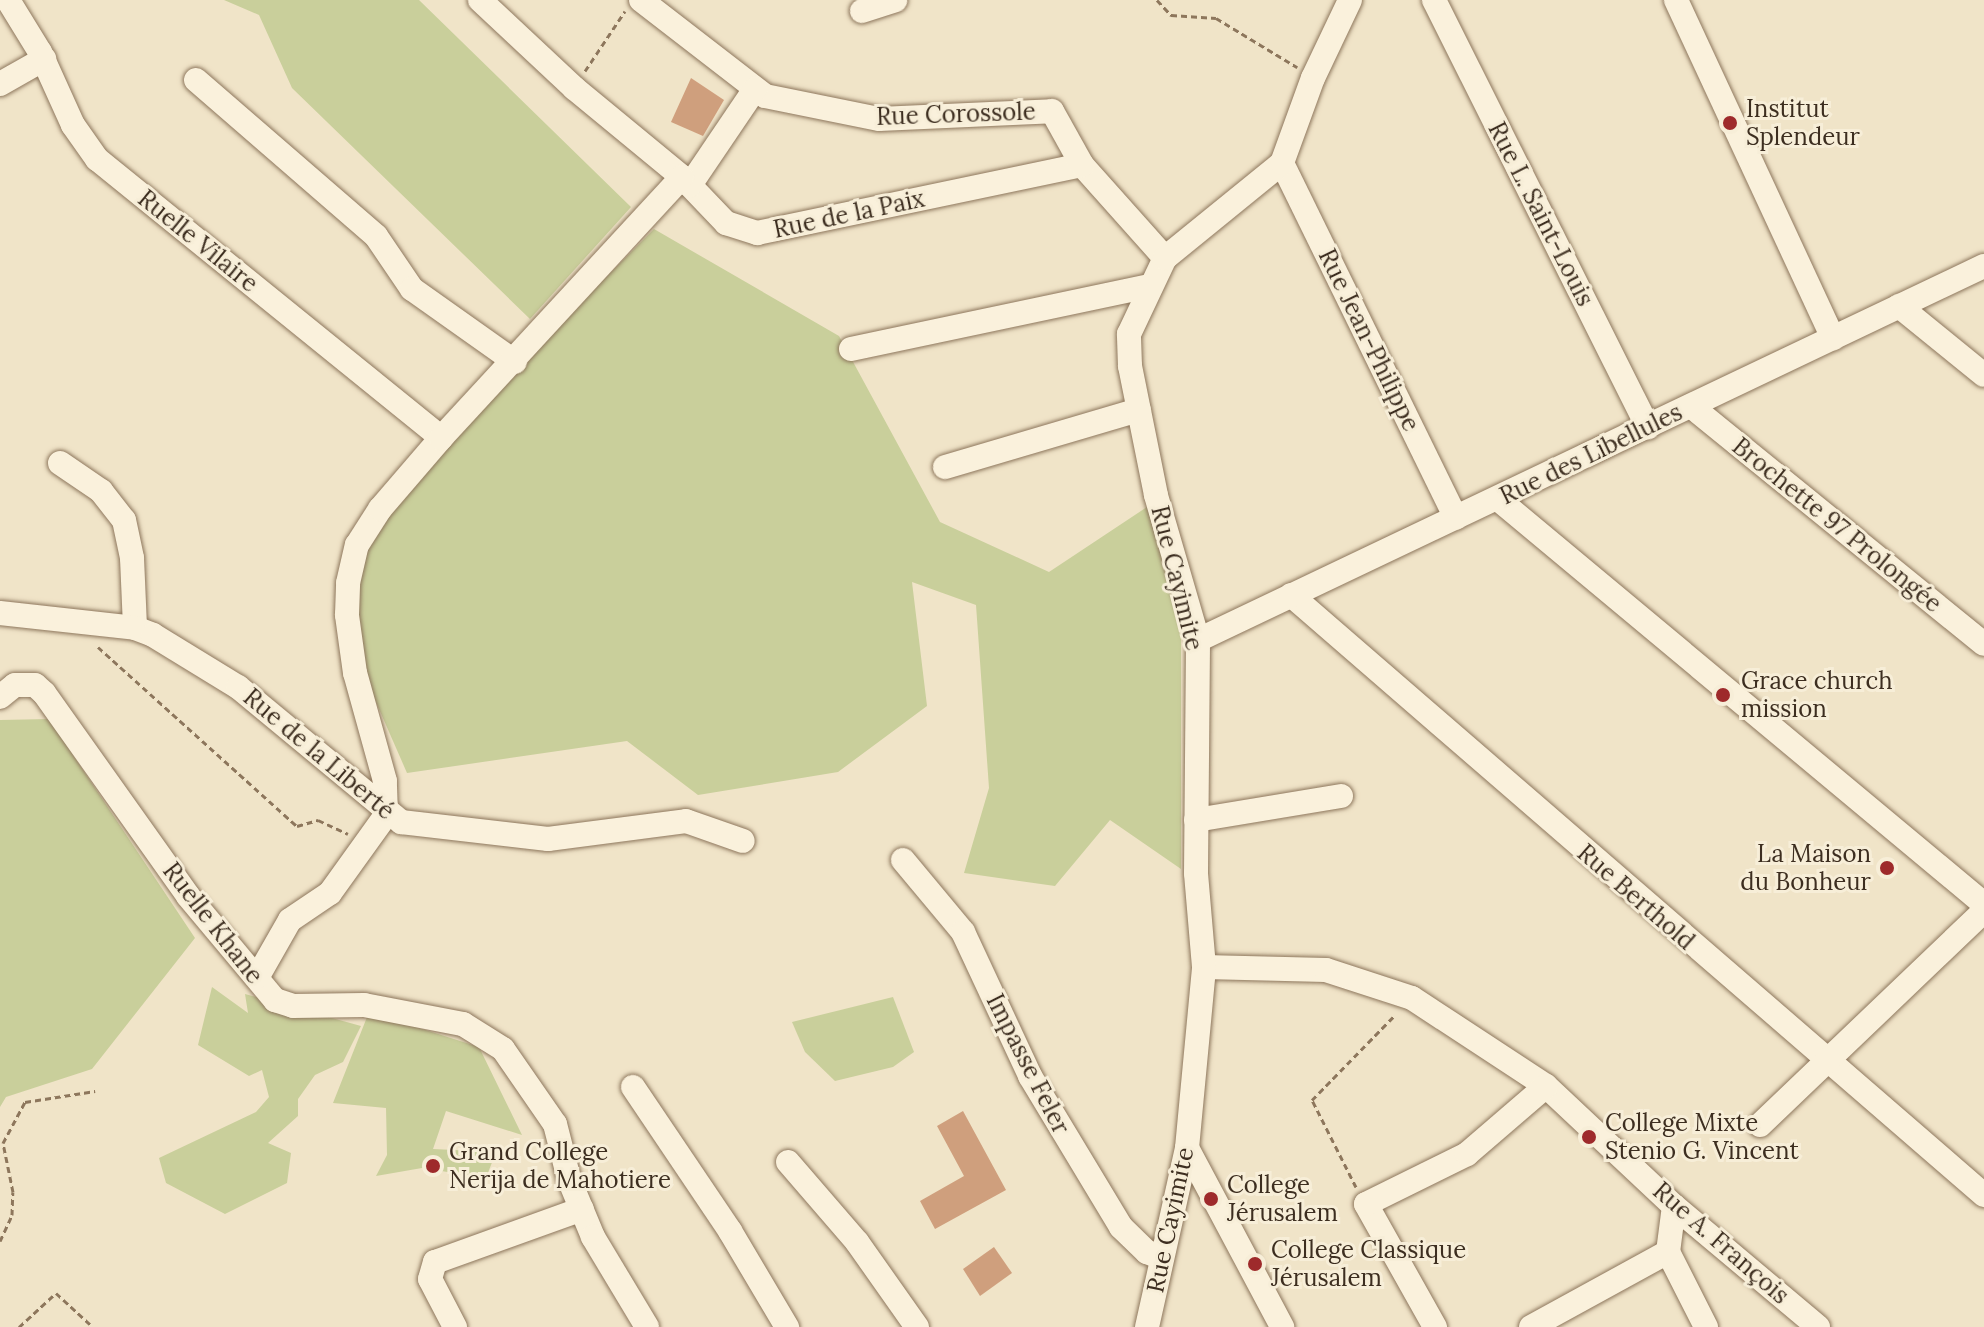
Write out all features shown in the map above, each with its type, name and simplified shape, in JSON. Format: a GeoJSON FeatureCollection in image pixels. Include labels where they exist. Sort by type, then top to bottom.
{"type":"FeatureCollection","features":[{"type":"Feature","properties":{"kind":"street","name":"Ruelle Vilaire"},"geometry":{"type":"LineString","coordinates":[[8,0],[44,59],[73,125],[97,159],[441,438]]}},
{"type":"Feature","properties":{"kind":"street","name":"Rue de la Paix"},"geometry":{"type":"LineString","coordinates":[[480,0],[574,88],[686,181],[726,223],[757,233],[1082,165]]}},
{"type":"Feature","properties":{"kind":"street","name":"Rue Corossole"},"geometry":{"type":"LineString","coordinates":[[641,0],[765,96],[879,119],[1052,111],[1082,165]]}},
{"type":"Feature","properties":{"kind":"street"},"geometry":{"type":"LineString","coordinates":[[862,11],[895,0]]}},
{"type":"Feature","properties":{"kind":"street"},"geometry":{"type":"LineString","coordinates":[[1282,163],[1313,78],[1350,0]]}},
{"type":"Feature","properties":{"kind":"street","name":"Rue L. Saint-Louis"},"geometry":{"type":"LineString","coordinates":[[1434,0],[1648,427]]}},
{"type":"Feature","properties":{"kind":"street"},"geometry":{"type":"LineString","coordinates":[[1676,0],[1833,338]]}},
{"type":"Feature","properties":{"kind":"street"},"geometry":{"type":"LineString","coordinates":[[0,84],[44,59]]}},
{"type":"Feature","properties":{"kind":"street"},"geometry":{"type":"LineString","coordinates":[[196,80],[376,236],[412,289],[515,362]]}},
{"type":"Feature","properties":{"kind":"street"},"geometry":{"type":"LineString","coordinates":[[258,976],[290,920],[330,893],[370,844],[386,815],[385,781],[355,673],[348,583],[357,545],[380,509],[441,438],[686,181],[755,89]]}},
{"type":"Feature","properties":{"kind":"street","name":"Rue Cayimite"},"geometry":{"type":"LineString","coordinates":[[1147,1327],[1187,1148],[1204,967],[1196,820],[1198,640],[1156,495],[1139,410],[1129,334],[1149,286],[1165,258],[1282,163]]}},
{"type":"Feature","properties":{"kind":"street","name":"Rue Jean-Philippe"},"geometry":{"type":"LineString","coordinates":[[1282,163],[1456,518]]}},
{"type":"Feature","properties":{"kind":"street"},"geometry":{"type":"LineString","coordinates":[[1082,165],[1165,258]]}},
{"type":"Feature","properties":{"kind":"street","name":"Rue des Libellules"},"geometry":{"type":"LineString","coordinates":[[1198,640],[1984,266]]}},
{"type":"Feature","properties":{"kind":"street"},"geometry":{"type":"LineString","coordinates":[[851,349],[1149,286]]}},
{"type":"Feature","properties":{"kind":"street"},"geometry":{"type":"LineString","coordinates":[[1899,306],[1984,375]]}},
{"type":"Feature","properties":{"kind":"street","name":"Brochette 97 Prolongée"},"geometry":{"type":"LineString","coordinates":[[1691,406],[1984,644]]}},
{"type":"Feature","properties":{"kind":"street"},"geometry":{"type":"LineString","coordinates":[[945,467],[1139,410]]}},
{"type":"Feature","properties":{"kind":"street"},"geometry":{"type":"LineString","coordinates":[[60,463],[101,491],[124,520],[132,558],[135,628]]}},
{"type":"Feature","properties":{"kind":"street"},"geometry":{"type":"LineString","coordinates":[[1498,499],[1984,904]]}},
{"type":"Feature","properties":{"kind":"street","name":"Rue Berthold"},"geometry":{"type":"LineString","coordinates":[[1291,595],[1824,1061],[1984,1195]]}},
{"type":"Feature","properties":{"kind":"street","name":"Rue de la Liberté"},"geometry":{"type":"LineString","coordinates":[[0,613],[135,628],[193,656],[238,687],[386,815],[413,826],[538,839],[686,821],[743,841]]}},
{"type":"Feature","properties":{"kind":"street","name":"Ruelle Khane"},"geometry":{"type":"LineString","coordinates":[[7,691],[35,685],[44,693],[188,896],[225,944],[258,976],[275,1000],[293,1006],[364,1005],[463,1024],[503,1049],[555,1124],[582,1209],[647,1327]]}},
{"type":"Feature","properties":{"kind":"street"},"geometry":{"type":"LineString","coordinates":[[1196,820],[1341,796]]}},
{"type":"Feature","properties":{"kind":"street","name":"Impasse Feler"},"geometry":{"type":"LineString","coordinates":[[903,860],[963,932],[1030,1076],[1121,1227],[1147,1252],[1162,1258]]}},
{"type":"Feature","properties":{"kind":"street"},"geometry":{"type":"LineString","coordinates":[[1760,1125],[1984,911]]}},
{"type":"Feature","properties":{"kind":"street","name":"Rue A. François"},"geometry":{"type":"LineString","coordinates":[[1204,967],[1326,970],[1412,998],[1546,1086],[1674,1206],[1818,1327]]}},
{"type":"Feature","properties":{"kind":"street"},"geometry":{"type":"LineString","coordinates":[[1435,1327],[1366,1204],[1467,1154],[1546,1086]]}},
{"type":"Feature","properties":{"kind":"street"},"geometry":{"type":"LineString","coordinates":[[633,1087],[730,1231],[787,1327]]}},
{"type":"Feature","properties":{"kind":"street"},"geometry":{"type":"LineString","coordinates":[[1187,1148],[1282,1327]]}},
{"type":"Feature","properties":{"kind":"street"},"geometry":{"type":"LineString","coordinates":[[788,1162],[857,1242],[917,1327]]}},
{"type":"Feature","properties":{"kind":"street"},"geometry":{"type":"LineString","coordinates":[[1674,1206],[1668,1252],[1706,1327]]}},
{"type":"Feature","properties":{"kind":"street"},"geometry":{"type":"LineString","coordinates":[[455,1327],[430,1279],[435,1262],[582,1209]]}},
{"type":"Feature","properties":{"kind":"street"},"geometry":{"type":"LineString","coordinates":[[1531,1327],[1668,1252]]}},
{"type":"Feature","properties":{"kind":"path"},"geometry":{"type":"LineString","coordinates":[[574,88],[634,0]]}},
{"type":"Feature","properties":{"kind":"path"},"geometry":{"type":"LineString","coordinates":[[1157,0],[1171,15],[1216,18],[1313,78]]}},
{"type":"Feature","properties":{"kind":"path"},"geometry":{"type":"LineString","coordinates":[[91,641],[297,826],[318,820],[370,844]]}},
{"type":"Feature","properties":{"kind":"path"},"geometry":{"type":"LineString","coordinates":[[1366,1204],[1312,1100],[1412,998]]}},
{"type":"Feature","properties":{"kind":"path"},"geometry":{"type":"LineString","coordinates":[[0,1241],[12,1215],[13,1192],[3,1143],[25,1102],[95,1091]]}},
{"type":"Feature","properties":{"kind":"path"},"geometry":{"type":"LineString","coordinates":[[19,1327],[56,1293],[93,1327]]}},
{"type":"Feature","properties":{"kind":"green space"},"geometry":{"type":"Polygon","coordinates":[[[224,0],[419,0],[631,207],[530,319],[292,88],[259,15],[224,0]]]}},
{"type":"Feature","properties":{"kind":"green space"},"geometry":{"type":"Polygon","coordinates":[[[654,229],[839,336],[940,522],[1049,572],[1153,503],[1181,632],[1181,869],[1110,820],[1055,886],[964,873],[989,788],[976,605],[912,582],[927,706],[838,772],[698,795],[627,741],[407,773],[358,661],[350,534],[654,229]]]}},
{"type":"Feature","properties":{"kind":"green space"},"geometry":{"type":"Polygon","coordinates":[[[49,719],[195,938],[92,1069],[6,1097],[0,1107],[0,720],[49,719]]]}},
{"type":"Feature","properties":{"kind":"green space"},"geometry":{"type":"Polygon","coordinates":[[[212,987],[248,1013],[245,994],[361,1026],[343,1062],[315,1075],[298,1099],[298,1116],[268,1143],[291,1153],[287,1183],[225,1214],[166,1183],[159,1158],[256,1112],[269,1097],[262,1070],[249,1076],[198,1045],[212,987]]]}},
{"type":"Feature","properties":{"kind":"green space"},"geometry":{"type":"Polygon","coordinates":[[[893,997],[914,1052],[893,1067],[835,1081],[805,1052],[792,1022],[893,997]]]}},
{"type":"Feature","properties":{"kind":"green space"},"geometry":{"type":"Polygon","coordinates":[[[369,1012],[479,1047],[522,1135],[446,1111],[433,1149],[496,1152],[486,1178],[422,1168],[376,1176],[387,1155],[386,1108],[333,1103],[369,1012]]]}},
{"type":"Feature","properties":{"kind":"building"},"geometry":{"type":"Polygon","coordinates":[[[691,78],[724,100],[703,136],[671,122],[691,78]]]}},
{"type":"Feature","properties":{"kind":"building"},"geometry":{"type":"Polygon","coordinates":[[[963,1111],[1006,1190],[935,1229],[920,1201],[964,1176],[937,1126],[963,1111]]]}},
{"type":"Feature","properties":{"kind":"building"},"geometry":{"type":"Polygon","coordinates":[[[994,1247],[1012,1273],[980,1296],[963,1269],[994,1247]]]}},
{"type":"Feature","properties":{"kind":"place","name":"Institut Splendeur"},"geometry":{"type":"Point","coordinates":[1730,123]}},
{"type":"Feature","properties":{"kind":"place","name":"Grace church mission"},"geometry":{"type":"Point","coordinates":[1723,695]}},
{"type":"Feature","properties":{"kind":"place","name":"La Maison du Bonheur"},"geometry":{"type":"Point","coordinates":[1887,868]}},
{"type":"Feature","properties":{"kind":"place","name":"College Mixte Stenio G. Vincent"},"geometry":{"type":"Point","coordinates":[1589,1137]}},
{"type":"Feature","properties":{"kind":"place","name":"Grand College Nerija de Mahotiere"},"geometry":{"type":"Point","coordinates":[433,1166]}},
{"type":"Feature","properties":{"kind":"place","name":"College Jérusalem"},"geometry":{"type":"Point","coordinates":[1211,1199]}},
{"type":"Feature","properties":{"kind":"place","name":"College Classique Jérusalem"},"geometry":{"type":"Point","coordinates":[1255,1264]}}]}
